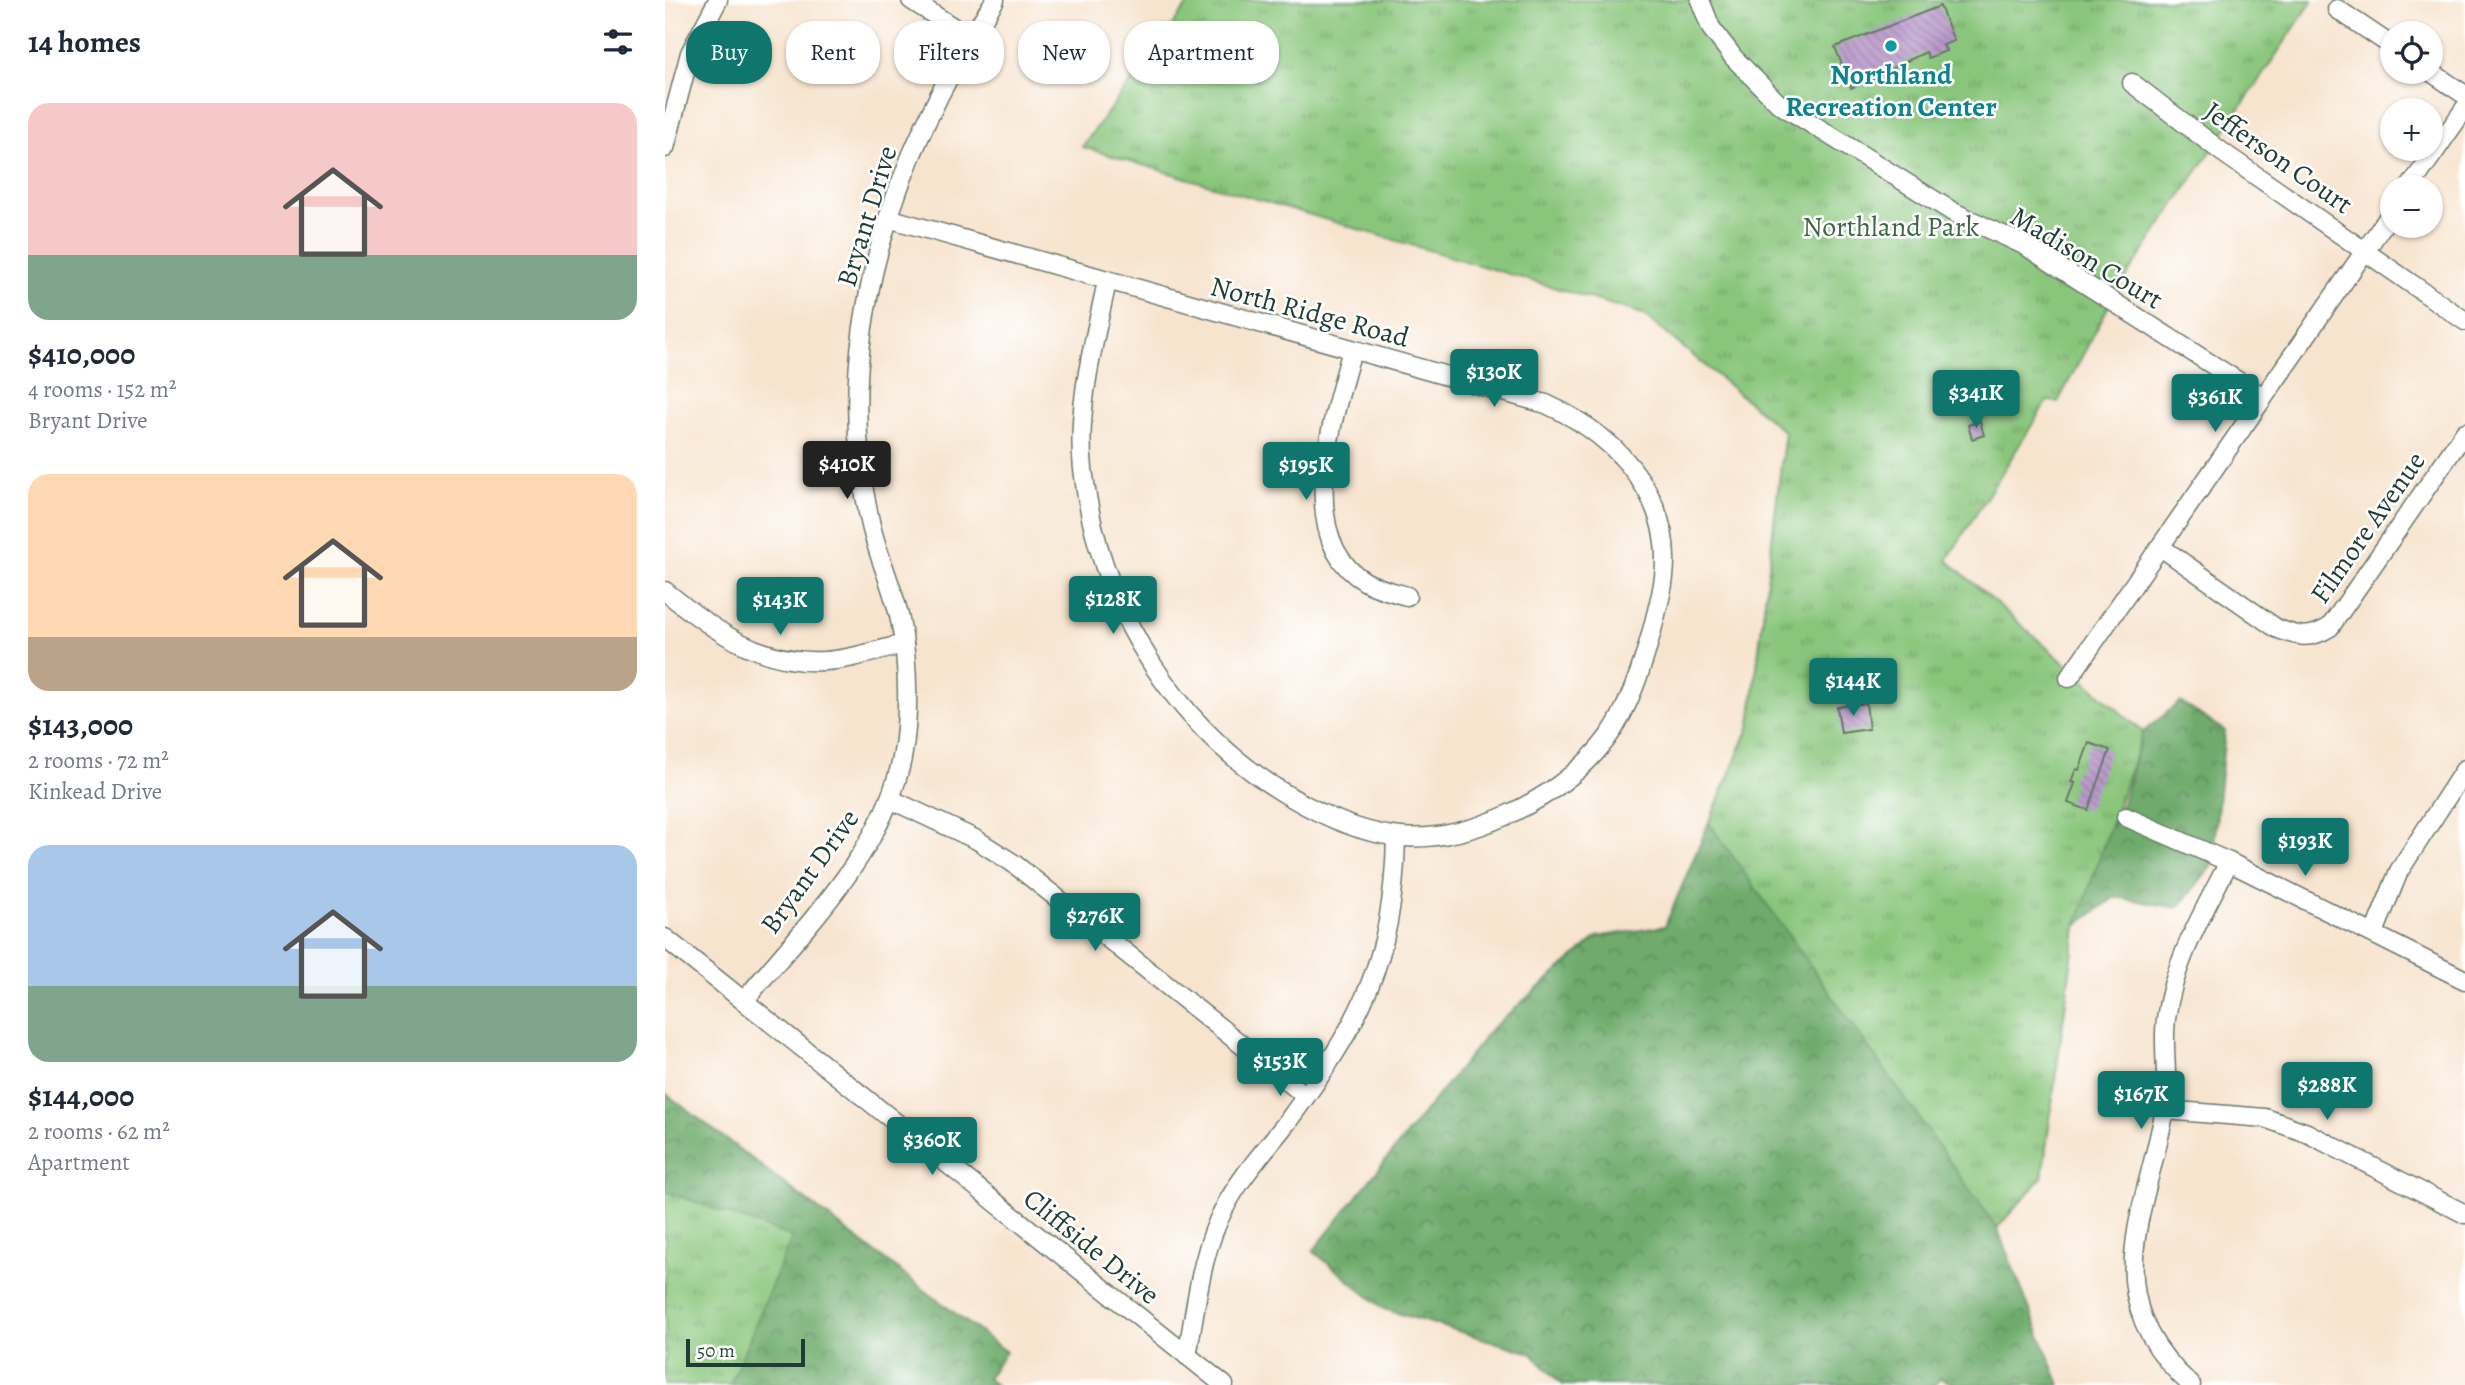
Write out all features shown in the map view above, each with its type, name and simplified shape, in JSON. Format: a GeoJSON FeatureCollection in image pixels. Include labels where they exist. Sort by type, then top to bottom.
{"type":"FeatureCollection","features":[{"type":"Feature","properties":{"kind":"street"},"geometry":{"type":"LineString","coordinates":[[665,148],[690,53],[718,0]]}},
{"type":"Feature","properties":{"kind":"street"},"geometry":{"type":"LineString","coordinates":[[911,0],[944,21]]}},
{"type":"Feature","properties":{"kind":"street","name":"Bryant Drive"},"geometry":{"type":"LineString","coordinates":[[981,21],[995,0]]}},
{"type":"Feature","properties":{"kind":"street","name":"Madison Court"},"geometry":{"type":"LineString","coordinates":[[1700,0],[1711,28],[1734,58],[1779,103],[1954,212],[2024,244],[2263,397]]}},
{"type":"Feature","properties":{"kind":"street"},"geometry":{"type":"LineString","coordinates":[[2337,9],[2380,38]]}},
{"type":"Feature","properties":{"kind":"street"},"geometry":{"type":"LineString","coordinates":[[2443,80],[2465,95]]}},
{"type":"Feature","properties":{"kind":"street","name":"Jefferson Court"},"geometry":{"type":"LineString","coordinates":[[2132,83],[2222,152],[2465,321]]}},
{"type":"Feature","properties":{"kind":"street","name":"Bryant Drive"},"geometry":{"type":"LineString","coordinates":[[744,1001],[844,875],[890,799],[901,765],[906,716],[904,644],[900,618],[870,522],[862,475],[857,415],[862,327],[872,272],[888,218],[931,107],[944,84]]}},
{"type":"Feature","properties":{"kind":"street"},"geometry":{"type":"LineString","coordinates":[[2418,175],[2465,108]]}},
{"type":"Feature","properties":{"kind":"street","name":"North Ridge Road"},"geometry":{"type":"LineString","coordinates":[[888,218],[1546,404],[1574,416],[1607,439],[1636,469],[1650,494],[1665,545],[1664,578],[1647,651],[1620,717],[1584,763],[1540,798],[1491,822],[1437,836],[1396,839]]}},
{"type":"Feature","properties":{"kind":"street"},"geometry":{"type":"LineString","coordinates":[[2069,678],[2162,548],[2380,230]]}},
{"type":"Feature","properties":{"kind":"street"},"geometry":{"type":"LineString","coordinates":[[1107,282],[1087,390],[1082,465],[1088,508],[1109,578],[1138,643],[1185,711],[1246,769],[1318,812],[1396,839],[1393,902],[1387,937],[1373,982],[1334,1055],[1226,1204],[1216,1224],[1187,1356]]}},
{"type":"Feature","properties":{"kind":"street"},"geometry":{"type":"LineString","coordinates":[[1352,350],[1326,443],[1323,474],[1330,532],[1337,551],[1363,581],[1407,596]]}},
{"type":"Feature","properties":{"kind":"street","name":"Filmore Avenue"},"geometry":{"type":"LineString","coordinates":[[2162,548],[2276,628],[2297,637],[2312,638],[2330,627],[2465,432]]}},
{"type":"Feature","properties":{"kind":"street"},"geometry":{"type":"LineString","coordinates":[[665,591],[706,625],[735,643],[765,653],[823,662],[904,644]]}},
{"type":"Feature","properties":{"kind":"street"},"geometry":{"type":"LineString","coordinates":[[2374,933],[2399,871],[2465,769]]}},
{"type":"Feature","properties":{"kind":"street"},"geometry":{"type":"LineString","coordinates":[[890,799],[977,840],[1013,863],[1306,1096]]}},
{"type":"Feature","properties":{"kind":"street"},"geometry":{"type":"LineString","coordinates":[[2126,817],[2229,862],[2465,980]]}},
{"type":"Feature","properties":{"kind":"street"},"geometry":{"type":"LineString","coordinates":[[2191,1385],[2157,1346],[2142,1315],[2134,1282],[2135,1231],[2165,1110],[2166,1020],[2172,988],[2196,927],[2229,862]]}},
{"type":"Feature","properties":{"kind":"street","name":"Cliffside Drive"},"geometry":{"type":"LineString","coordinates":[[665,938],[1224,1385]]}},
{"type":"Feature","properties":{"kind":"street"},"geometry":{"type":"LineString","coordinates":[[2165,1110],[2265,1118],[2307,1133],[2465,1214]]}},
{"type":"Feature","properties":{"kind":"green space"},"geometry":{"type":"Polygon","coordinates":[[[1191,0],[1704,0],[1922,607],[2041,907],[2118,817],[2143,732],[2180,702],[2225,731],[2212,865],[2178,908],[2115,897],[2076,926],[2042,1177],[1997,1228],[2060,1385],[1957,1385],[1940,1378],[1936,1385],[1562,1385],[1531,1353],[1384,1309],[1313,1251],[1491,1029],[1597,937],[1665,926],[1750,726],[1785,432],[1638,309],[1279,61],[1279,21],[1221,21],[1191,0]]]}},
{"type":"Feature","properties":{"kind":"green space","name":"Northland Park"},"geometry":{"type":"Polygon","coordinates":[[[1191,0],[2313,0],[2116,292],[2058,402],[2047,401],[1947,560],[2143,732],[2076,926],[2042,1177],[1997,1228],[1709,823],[1750,726],[1785,432],[1643,314],[1082,147],[1129,84],[1279,84],[1279,21],[1175,21],[1191,0]]]}},
{"type":"Feature","properties":{"kind":"green space"},"geometry":{"type":"Polygon","coordinates":[[[665,1093],[1006,1352],[987,1378],[996,1385],[665,1385],[665,1093]]]}},
{"type":"Feature","properties":{"kind":"green space"},"geometry":{"type":"Polygon","coordinates":[[[665,1191],[792,1237],[730,1385],[665,1385],[665,1191]]]}},
{"type":"Feature","properties":{"kind":"building","name":"Northland Recreation Center"},"geometry":{"type":"Polygon","coordinates":[[[1940,6],[1954,41],[1943,45],[1946,51],[1928,58],[1926,52],[1888,70],[1887,68],[1875,73],[1877,78],[1851,88],[1835,47],[1940,6]]]}},
{"type":"Feature","properties":{"kind":"building"},"geometry":{"type":"Polygon","coordinates":[[[1980,421],[1984,435],[1972,439],[1968,425],[1980,421]]]}},
{"type":"Feature","properties":{"kind":"building"},"geometry":{"type":"Polygon","coordinates":[[[1866,703],[1869,729],[1841,733],[1837,707],[1866,703]]]}},
{"type":"Feature","properties":{"kind":"building"},"geometry":{"type":"Polygon","coordinates":[[[2089,743],[2110,750],[2088,810],[2068,803],[2075,783],[2071,782],[2076,769],[2079,770],[2089,743]]]}},
{"type":"Feature","properties":{"kind":"place","name":"Northland Recreation Center"},"geometry":{"type":"Point","coordinates":[1891,46]}}]}
